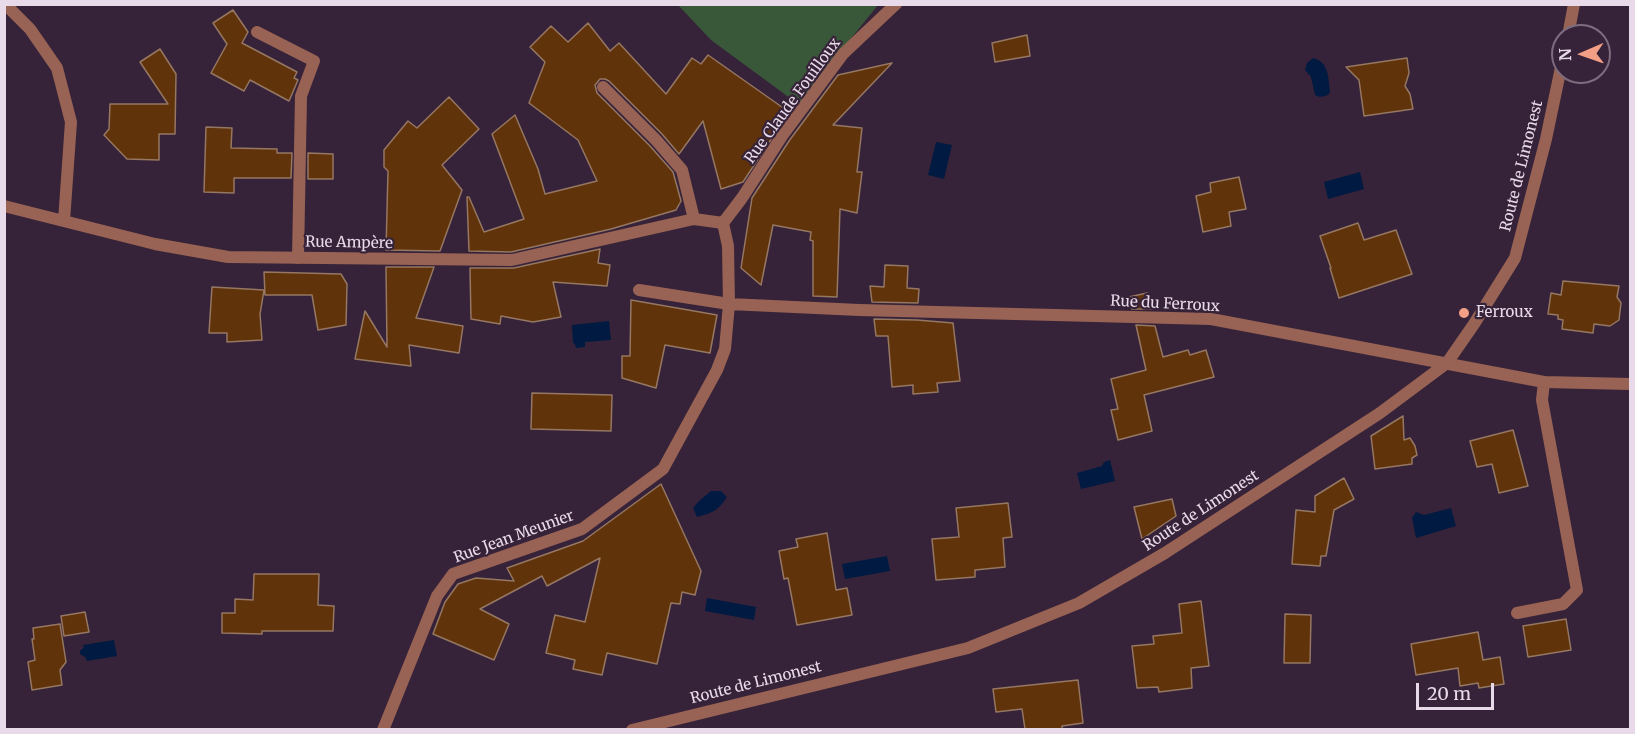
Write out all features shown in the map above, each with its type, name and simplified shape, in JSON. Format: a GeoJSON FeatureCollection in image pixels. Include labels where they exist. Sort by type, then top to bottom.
{"type":"FeatureCollection","features":[{"type":"Feature","properties":{"kind":"street"},"geometry":{"type":"LineString","coordinates":[[6,4],[30,29],[57,68],[71,122],[64,221]]}},
{"type":"Feature","properties":{"kind":"street","name":"Rue Claude Fouilloux"},"geometry":{"type":"LineString","coordinates":[[723,223],[782,136],[843,54],[896,4]]}},
{"type":"Feature","properties":{"kind":"street"},"geometry":{"type":"LineString","coordinates":[[1570,24],[1574,4]]}},
{"type":"Feature","properties":{"kind":"street"},"geometry":{"type":"LineString","coordinates":[[257,32],[314,61],[301,96],[298,258]]}},
{"type":"Feature","properties":{"kind":"street","name":"Route de Limonest"},"geometry":{"type":"LineString","coordinates":[[632,729],[968,648],[1079,603],[1165,553],[1380,413],[1447,363],[1515,258],[1546,139],[1558,84]]}},
{"type":"Feature","properties":{"kind":"street"},"geometry":{"type":"LineString","coordinates":[[603,87],[656,140],[682,170],[694,219],[723,223]]}},
{"type":"Feature","properties":{"kind":"street","name":"Rue Ampère"},"geometry":{"type":"LineString","coordinates":[[4,206],[155,244],[228,257],[512,260],[694,219]]}},
{"type":"Feature","properties":{"kind":"street","name":"Rue Jean Meunier"},"geometry":{"type":"LineString","coordinates":[[383,729],[437,596],[453,574],[582,529],[663,469],[717,370],[725,349],[729,304],[728,246],[723,223]]}},
{"type":"Feature","properties":{"kind":"street","name":"Rue du Ferroux"},"geometry":{"type":"LineString","coordinates":[[639,290],[729,304],[860,310],[1211,319],[1544,382],[1630,384]]}},
{"type":"Feature","properties":{"kind":"street"},"geometry":{"type":"LineString","coordinates":[[1517,613],[1563,604],[1577,590],[1542,400],[1544,382]]}},
{"type":"Feature","properties":{"kind":"green space"},"geometry":{"type":"Polygon","coordinates":[[[678,5],[878,5],[798,104],[711,40],[678,5]]]}},
{"type":"Feature","properties":{"kind":"water"},"geometry":{"type":"Polygon","coordinates":[[[1313,58],[1322,63],[1327,71],[1330,91],[1324,96],[1315,95],[1311,77],[1305,70],[1307,63],[1313,58]]]}},
{"type":"Feature","properties":{"kind":"water"},"geometry":{"type":"Polygon","coordinates":[[[936,142],[952,145],[944,179],[928,175],[936,142]]]}},
{"type":"Feature","properties":{"kind":"water"},"geometry":{"type":"Polygon","coordinates":[[[1360,172],[1364,189],[1328,199],[1324,182],[1360,172]]]}},
{"type":"Feature","properties":{"kind":"water"},"geometry":{"type":"Polygon","coordinates":[[[609,321],[611,340],[585,342],[585,347],[576,348],[573,343],[572,325],[609,321]]]}},
{"type":"Feature","properties":{"kind":"water"},"geometry":{"type":"Polygon","coordinates":[[[1110,460],[1115,481],[1081,489],[1077,473],[1102,466],[1104,462],[1110,460]]]}},
{"type":"Feature","properties":{"kind":"water"},"geometry":{"type":"Polygon","coordinates":[[[711,491],[721,491],[727,497],[714,511],[697,517],[693,508],[711,491]]]}},
{"type":"Feature","properties":{"kind":"water"},"geometry":{"type":"Polygon","coordinates":[[[1451,508],[1456,526],[1416,538],[1412,518],[1416,512],[1424,515],[1451,508]]]}},
{"type":"Feature","properties":{"kind":"water"},"geometry":{"type":"Polygon","coordinates":[[[887,556],[890,571],[845,579],[842,564],[887,556]]]}},
{"type":"Feature","properties":{"kind":"water"},"geometry":{"type":"Polygon","coordinates":[[[707,598],[756,607],[754,620],[705,611],[707,598]]]}},
{"type":"Feature","properties":{"kind":"water"},"geometry":{"type":"Polygon","coordinates":[[[114,640],[117,656],[87,661],[80,654],[83,645],[114,640]]]}},
{"type":"Feature","properties":{"kind":"building"},"geometry":{"type":"Polygon","coordinates":[[[233,10],[248,32],[242,43],[297,72],[294,78],[298,80],[289,101],[250,80],[244,91],[211,73],[227,44],[213,23],[233,10]]]}},
{"type":"Feature","properties":{"kind":"building"},"geometry":{"type":"Polygon","coordinates":[[[588,23],[610,51],[619,43],[666,94],[692,58],[701,64],[708,55],[789,112],[743,182],[721,189],[703,121],[679,154],[609,81],[600,79],[595,85],[597,93],[673,172],[681,201],[676,210],[611,229],[511,252],[469,251],[467,197],[484,232],[524,219],[492,134],[515,115],[538,169],[545,194],[597,181],[578,140],[529,103],[545,62],[530,47],[551,26],[568,42],[588,23]]]}},
{"type":"Feature","properties":{"kind":"building"},"geometry":{"type":"Polygon","coordinates":[[[1027,35],[1030,56],[995,62],[992,43],[1027,35]]]}},
{"type":"Feature","properties":{"kind":"building"},"geometry":{"type":"Polygon","coordinates":[[[160,49],[176,74],[175,134],[159,134],[159,160],[127,159],[104,135],[109,129],[110,104],[168,104],[140,62],[160,49]]]}},
{"type":"Feature","properties":{"kind":"building"},"geometry":{"type":"Polygon","coordinates":[[[1407,58],[1409,73],[1405,86],[1410,94],[1413,109],[1364,116],[1359,80],[1346,67],[1407,58]]]}},
{"type":"Feature","properties":{"kind":"building"},"geometry":{"type":"Polygon","coordinates":[[[892,63],[833,125],[862,128],[857,172],[862,172],[857,213],[840,209],[837,297],[813,296],[811,232],[773,225],[761,285],[741,268],[752,198],[789,141],[838,75],[892,63]]]}},
{"type":"Feature","properties":{"kind":"building"},"geometry":{"type":"Polygon","coordinates":[[[449,97],[479,129],[442,165],[462,190],[440,251],[386,250],[388,171],[384,167],[384,150],[408,121],[417,128],[449,97]]]}},
{"type":"Feature","properties":{"kind":"building"},"geometry":{"type":"Polygon","coordinates":[[[206,127],[232,128],[231,148],[277,149],[277,153],[292,153],[291,178],[234,178],[234,193],[204,192],[206,127]]]}},
{"type":"Feature","properties":{"kind":"building"},"geometry":{"type":"Polygon","coordinates":[[[308,153],[333,154],[333,179],[308,179],[308,153]]]}},
{"type":"Feature","properties":{"kind":"building"},"geometry":{"type":"Polygon","coordinates":[[[1239,177],[1246,209],[1229,212],[1231,226],[1203,232],[1196,196],[1211,192],[1210,183],[1239,177]]]}},
{"type":"Feature","properties":{"kind":"building"},"geometry":{"type":"Polygon","coordinates":[[[1358,223],[1364,240],[1396,230],[1412,274],[1339,298],[1320,236],[1358,223]]]}},
{"type":"Feature","properties":{"kind":"building"},"geometry":{"type":"Polygon","coordinates":[[[600,249],[598,263],[610,265],[607,286],[553,282],[561,317],[533,322],[501,316],[500,324],[471,319],[470,268],[514,268],[600,249]]]}},
{"type":"Feature","properties":{"kind":"building"},"geometry":{"type":"Polygon","coordinates":[[[885,265],[908,266],[907,288],[919,289],[918,303],[872,302],[870,286],[884,287],[885,265]]]}},
{"type":"Feature","properties":{"kind":"building"},"geometry":{"type":"Polygon","coordinates":[[[386,267],[434,267],[416,318],[463,326],[459,353],[409,345],[411,366],[355,359],[365,311],[387,347],[386,267]]]}},
{"type":"Feature","properties":{"kind":"building"},"geometry":{"type":"Polygon","coordinates":[[[264,272],[341,274],[347,284],[346,325],[318,330],[312,295],[265,295],[264,272]]]}},
{"type":"Feature","properties":{"kind":"building"},"geometry":{"type":"Polygon","coordinates":[[[1563,281],[1619,286],[1617,297],[1621,303],[1619,320],[1610,326],[1594,324],[1593,333],[1562,329],[1563,320],[1558,319],[1558,315],[1548,314],[1551,293],[1561,295],[1563,281]]]}},
{"type":"Feature","properties":{"kind":"building"},"geometry":{"type":"Polygon","coordinates":[[[212,287],[264,290],[260,314],[262,340],[227,342],[227,333],[209,333],[212,287]]]}},
{"type":"Feature","properties":{"kind":"building"},"geometry":{"type":"Polygon","coordinates":[[[1147,293],[1151,309],[1132,309],[1129,297],[1147,293]]]}},
{"type":"Feature","properties":{"kind":"building"},"geometry":{"type":"Polygon","coordinates":[[[631,300],[717,315],[710,353],[665,345],[656,388],[622,378],[622,356],[630,356],[631,300]]]}},
{"type":"Feature","properties":{"kind":"building"},"geometry":{"type":"Polygon","coordinates":[[[874,319],[953,323],[960,381],[937,383],[938,392],[913,394],[913,385],[892,387],[888,336],[876,336],[874,319]]]}},
{"type":"Feature","properties":{"kind":"building"},"geometry":{"type":"Polygon","coordinates":[[[1136,325],[1155,326],[1163,357],[1188,350],[1190,355],[1206,350],[1214,377],[1144,395],[1152,431],[1118,440],[1111,410],[1118,409],[1111,379],[1146,370],[1136,325]]]}},
{"type":"Feature","properties":{"kind":"building"},"geometry":{"type":"Polygon","coordinates":[[[532,393],[612,395],[611,431],[531,429],[532,393]]]}},
{"type":"Feature","properties":{"kind":"building"},"geometry":{"type":"Polygon","coordinates":[[[1403,416],[1404,440],[1410,438],[1417,455],[1412,458],[1412,464],[1375,469],[1371,436],[1403,416]]]}},
{"type":"Feature","properties":{"kind":"building"},"geometry":{"type":"Polygon","coordinates":[[[1513,430],[1528,486],[1499,493],[1492,464],[1477,467],[1470,441],[1513,430]]]}},
{"type":"Feature","properties":{"kind":"building"},"geometry":{"type":"Polygon","coordinates":[[[1344,478],[1354,499],[1334,510],[1326,556],[1321,556],[1320,566],[1292,564],[1296,510],[1315,512],[1315,496],[1344,478]]]}},
{"type":"Feature","properties":{"kind":"building"},"geometry":{"type":"Polygon","coordinates":[[[661,484],[701,571],[695,595],[682,592],[680,604],[671,603],[657,664],[607,653],[602,675],[573,669],[575,660],[546,653],[555,615],[585,622],[600,558],[547,586],[542,576],[480,609],[509,624],[494,660],[433,634],[445,602],[458,584],[476,578],[514,581],[507,568],[583,541],[661,484]]]}},
{"type":"Feature","properties":{"kind":"building"},"geometry":{"type":"Polygon","coordinates":[[[1172,499],[1176,516],[1142,539],[1134,507],[1172,499]]]}},
{"type":"Feature","properties":{"kind":"building"},"geometry":{"type":"Polygon","coordinates":[[[1008,503],[1012,537],[1003,538],[1005,567],[975,570],[975,577],[936,580],[932,539],[959,537],[956,508],[1008,503]]]}},
{"type":"Feature","properties":{"kind":"building"},"geometry":{"type":"Polygon","coordinates":[[[827,533],[836,590],[847,588],[852,615],[797,625],[788,578],[784,579],[779,551],[798,547],[796,539],[827,533]]]}},
{"type":"Feature","properties":{"kind":"building"},"geometry":{"type":"Polygon","coordinates":[[[254,574],[319,574],[318,605],[334,606],[333,631],[222,633],[222,613],[235,613],[235,599],[253,600],[254,574]]]}},
{"type":"Feature","properties":{"kind":"building"},"geometry":{"type":"Polygon","coordinates":[[[1201,601],[1209,666],[1191,668],[1192,688],[1159,692],[1158,687],[1137,688],[1132,646],[1154,644],[1153,636],[1182,633],[1179,604],[1201,601]]]}},
{"type":"Feature","properties":{"kind":"building"},"geometry":{"type":"Polygon","coordinates":[[[85,612],[89,632],[64,636],[61,616],[85,612]]]}},
{"type":"Feature","properties":{"kind":"building"},"geometry":{"type":"Polygon","coordinates":[[[1285,614],[1311,615],[1310,663],[1284,663],[1285,614]]]}},
{"type":"Feature","properties":{"kind":"building"},"geometry":{"type":"Polygon","coordinates":[[[1566,619],[1571,650],[1528,657],[1523,626],[1566,619]]]}},
{"type":"Feature","properties":{"kind":"building"},"geometry":{"type":"Polygon","coordinates":[[[60,624],[66,662],[60,670],[62,685],[32,690],[28,662],[35,660],[33,628],[60,624]]]}},
{"type":"Feature","properties":{"kind":"building"},"geometry":{"type":"Polygon","coordinates":[[[1478,632],[1483,660],[1500,657],[1504,684],[1479,688],[1478,683],[1460,686],[1458,668],[1416,675],[1411,644],[1478,632]]]}},
{"type":"Feature","properties":{"kind":"building"},"geometry":{"type":"Polygon","coordinates":[[[1078,680],[1083,723],[1062,726],[1062,729],[1025,729],[1022,709],[996,712],[993,689],[1078,680]]]}},
{"type":"Feature","properties":{"kind":"place","name":"Ferroux"},"geometry":{"type":"Point","coordinates":[1464,313]}}]}
